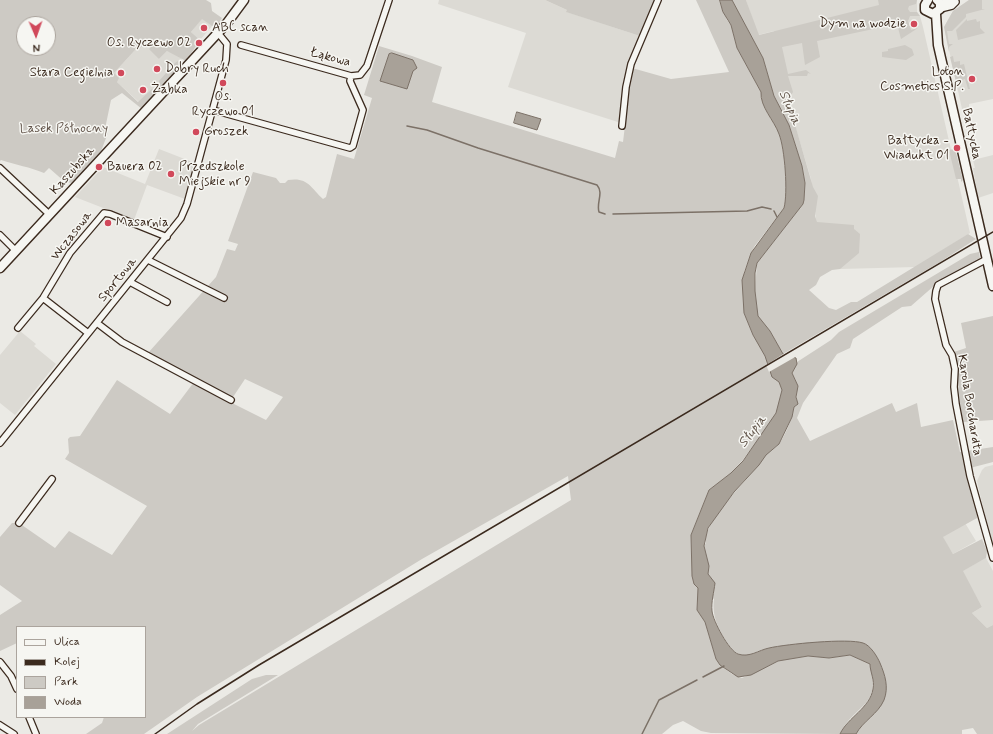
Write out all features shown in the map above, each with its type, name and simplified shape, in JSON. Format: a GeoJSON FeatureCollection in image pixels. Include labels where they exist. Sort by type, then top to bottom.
{"type":"FeatureCollection","features":[{"type":"Feature","properties":{"kind":"main road","name":"Kaszubska"},"geometry":{"type":"LineString","coordinates":[[0,268],[218,33],[244,0]]}},
{"type":"Feature","properties":{"kind":"main road","name":"Bałtycka"},"geometry":{"type":"LineString","coordinates":[[928,0],[925,8],[937,8],[936,30],[993,286]]}},
{"type":"Feature","properties":{"kind":"street","name":"Łąkowa"},"geometry":{"type":"LineString","coordinates":[[241,45],[351,76],[360,74],[365,70],[389,0]]}},
{"type":"Feature","properties":{"kind":"street"},"geometry":{"type":"LineString","coordinates":[[622,126],[626,87],[631,64],[658,0]]}},
{"type":"Feature","properties":{"kind":"street"},"geometry":{"type":"LineString","coordinates":[[937,8],[952,6],[958,1]]}},
{"type":"Feature","properties":{"kind":"street","name":"Sportowa"},"geometry":{"type":"LineString","coordinates":[[0,443],[181,218],[187,204],[228,51],[227,44],[218,33]]}},
{"type":"Feature","properties":{"kind":"street"},"geometry":{"type":"LineString","coordinates":[[213,110],[350,148],[353,146],[363,110],[350,81],[351,76]]}},
{"type":"Feature","properties":{"kind":"street"},"geometry":{"type":"LineString","coordinates":[[0,168],[50,215]]}},
{"type":"Feature","properties":{"kind":"street","name":"Wczasowa"},"geometry":{"type":"LineString","coordinates":[[18,328],[43,298],[70,253],[104,213],[110,214],[167,237]]}},
{"type":"Feature","properties":{"kind":"street"},"geometry":{"type":"LineString","coordinates":[[0,236],[16,251]]}},
{"type":"Feature","properties":{"kind":"street","name":"Karola Borchardta"},"geometry":{"type":"LineString","coordinates":[[986,259],[938,285],[935,295],[946,345],[952,355],[955,369],[954,387],[956,404],[970,476],[993,558]]}},
{"type":"Feature","properties":{"kind":"street"},"geometry":{"type":"LineString","coordinates":[[148,260],[224,298]]}},
{"type":"Feature","properties":{"kind":"street"},"geometry":{"type":"LineString","coordinates":[[130,282],[167,302]]}},
{"type":"Feature","properties":{"kind":"street"},"geometry":{"type":"LineString","coordinates":[[43,298],[88,333]]}},
{"type":"Feature","properties":{"kind":"street"},"geometry":{"type":"LineString","coordinates":[[97,323],[122,342],[231,400]]}},
{"type":"Feature","properties":{"kind":"street"},"geometry":{"type":"LineString","coordinates":[[19,523],[52,479]]}},
{"type":"Feature","properties":{"kind":"street"},"geometry":{"type":"LineString","coordinates":[[0,662],[11,676],[16,687]]}},
{"type":"Feature","properties":{"kind":"street"},"geometry":{"type":"LineString","coordinates":[[29,718],[36,734]]}},
{"type":"Feature","properties":{"kind":"street"},"geometry":{"type":"LineString","coordinates":[[0,725],[14,734]]}},
{"type":"Feature","properties":{"kind":"shaded area"},"geometry":{"type":"Polygon","coordinates":[[[439,0],[545,0],[567,10],[567,12],[640,36],[628,67],[621,123],[508,87],[526,33],[438,4],[439,0]]]}},
{"type":"Feature","properties":{"kind":"shaded area"},"geometry":{"type":"Polygon","coordinates":[[[746,0],[917,0],[917,12],[920,16],[923,27],[970,233],[916,267],[840,269],[838,265],[822,268],[811,179],[788,102],[774,31],[758,35],[746,0]]]}},
{"type":"Feature","properties":{"kind":"shaded area"},"geometry":{"type":"Polygon","coordinates":[[[969,0],[993,0],[993,99],[969,104],[969,107],[962,109],[944,27],[953,11],[969,0]]]}},
{"type":"Feature","properties":{"kind":"shaded area"},"geometry":{"type":"Polygon","coordinates":[[[202,18],[212,26],[200,40],[191,32],[202,18]]]}},
{"type":"Feature","properties":{"kind":"shaded area"},"geometry":{"type":"Polygon","coordinates":[[[148,40],[153,45],[159,59],[167,51],[175,53],[182,59],[141,104],[117,82],[114,73],[136,49],[138,51],[148,40]]]}},
{"type":"Feature","properties":{"kind":"shaded area"},"geometry":{"type":"Polygon","coordinates":[[[159,149],[195,163],[185,199],[147,185],[134,220],[75,197],[103,167],[145,184],[159,149]]]}},
{"type":"Feature","properties":{"kind":"shaded area"},"geometry":{"type":"Polygon","coordinates":[[[993,155],[993,193],[978,198],[973,160],[993,155]]]}},
{"type":"Feature","properties":{"kind":"shaded area"},"geometry":{"type":"Polygon","coordinates":[[[20,331],[36,344],[34,346],[56,364],[15,415],[0,403],[0,355],[20,331]]]}},
{"type":"Feature","properties":{"kind":"shaded area"},"geometry":{"type":"Polygon","coordinates":[[[993,465],[993,550],[977,481],[985,467],[993,465]]]}},
{"type":"Feature","properties":{"kind":"shaded area"},"geometry":{"type":"Polygon","coordinates":[[[965,523],[976,541],[953,554],[942,537],[965,523]]]}},
{"type":"Feature","properties":{"kind":"shaded area"},"geometry":{"type":"Polygon","coordinates":[[[986,558],[993,571],[993,625],[987,628],[972,613],[982,607],[962,571],[986,558]]]}},
{"type":"Feature","properties":{"kind":"green space","name":"Lasek Północny"},"geometry":{"type":"Polygon","coordinates":[[[0,0],[206,0],[211,3],[212,11],[222,18],[218,24],[212,26],[202,19],[191,32],[200,40],[186,61],[167,51],[159,59],[149,49],[153,45],[148,40],[138,51],[136,49],[114,73],[119,78],[117,82],[138,102],[152,89],[156,89],[157,93],[142,109],[122,93],[111,100],[106,124],[108,133],[101,151],[73,183],[65,182],[49,168],[44,173],[1,160],[0,161],[0,0]]]}},
{"type":"Feature","properties":{"kind":"green space"},"geometry":{"type":"Polygon","coordinates":[[[545,0],[655,0],[640,36],[566,12],[567,10],[545,0]]]}},
{"type":"Feature","properties":{"kind":"green space"},"geometry":{"type":"Polygon","coordinates":[[[696,0],[720,0],[727,20],[731,25],[737,48],[761,92],[761,98],[765,108],[779,134],[783,150],[786,182],[784,208],[754,247],[744,272],[744,313],[753,335],[759,343],[779,382],[782,390],[781,399],[776,413],[768,427],[742,461],[731,473],[709,490],[691,535],[692,576],[694,584],[698,588],[697,610],[705,622],[716,659],[720,665],[732,674],[742,678],[778,661],[808,656],[829,658],[850,655],[870,664],[873,678],[870,697],[846,724],[840,734],[711,733],[701,731],[683,721],[673,725],[662,734],[167,734],[252,679],[266,675],[278,675],[198,724],[192,731],[199,725],[571,500],[568,476],[422,559],[197,697],[144,734],[86,734],[102,723],[104,718],[146,718],[146,626],[16,626],[16,643],[0,651],[0,615],[22,601],[0,585],[0,537],[12,523],[19,523],[55,548],[69,531],[112,555],[147,506],[65,459],[69,453],[68,439],[70,437],[80,436],[117,380],[170,414],[194,382],[266,420],[283,397],[245,379],[231,400],[148,353],[216,277],[227,249],[235,251],[238,244],[228,241],[253,172],[276,178],[280,183],[285,183],[288,180],[300,180],[308,184],[323,199],[326,197],[337,154],[354,159],[372,98],[364,95],[379,46],[442,67],[432,102],[615,158],[619,141],[623,142],[632,68],[671,79],[729,72],[696,0]]]}},
{"type":"Feature","properties":{"kind":"green space"},"geometry":{"type":"Polygon","coordinates":[[[732,0],[746,0],[759,35],[879,5],[878,0],[917,0],[916,4],[909,6],[908,9],[910,12],[917,12],[920,16],[910,16],[908,21],[911,30],[918,28],[901,39],[897,24],[817,41],[820,57],[805,65],[802,43],[782,47],[788,74],[806,70],[811,74],[808,73],[807,76],[788,76],[793,92],[788,100],[813,187],[818,196],[815,216],[817,222],[854,225],[854,229],[860,234],[859,253],[840,269],[832,270],[820,277],[816,285],[809,290],[829,308],[836,310],[851,302],[857,302],[968,234],[976,239],[940,262],[783,354],[770,331],[757,316],[755,291],[757,263],[803,204],[805,183],[802,166],[789,125],[774,96],[763,58],[732,0]]]}},
{"type":"Feature","properties":{"kind":"green space"},"geometry":{"type":"Polygon","coordinates":[[[969,0],[982,0],[982,9],[985,9],[966,14],[966,17],[952,31],[947,31],[949,44],[953,44],[949,47],[949,52],[944,27],[953,11],[969,0]]]}},
{"type":"Feature","properties":{"kind":"green space"},"geometry":{"type":"Polygon","coordinates":[[[967,19],[967,21],[976,19],[977,22],[980,21],[980,28],[985,33],[958,40],[956,30],[967,19]]]}},
{"type":"Feature","properties":{"kind":"green space"},"geometry":{"type":"Polygon","coordinates":[[[905,45],[912,49],[914,55],[906,60],[882,57],[882,52],[905,45]]]}},
{"type":"Feature","properties":{"kind":"green space"},"geometry":{"type":"Polygon","coordinates":[[[953,56],[954,62],[960,61],[960,65],[964,64],[970,89],[968,89],[965,79],[956,82],[950,57],[953,56]]]}},
{"type":"Feature","properties":{"kind":"green space"},"geometry":{"type":"Polygon","coordinates":[[[178,61],[182,66],[163,86],[160,86],[159,81],[178,61]]]}},
{"type":"Feature","properties":{"kind":"green space"},"geometry":{"type":"Polygon","coordinates":[[[954,145],[963,180],[961,182],[961,179],[956,179],[949,150],[954,149],[954,145]]]}},
{"type":"Feature","properties":{"kind":"green space"},"geometry":{"type":"Polygon","coordinates":[[[979,252],[979,261],[935,285],[911,306],[902,307],[853,339],[850,348],[837,354],[803,403],[797,418],[810,441],[892,403],[896,412],[917,403],[921,427],[953,420],[960,452],[964,452],[978,512],[977,518],[943,537],[953,554],[982,539],[987,551],[986,558],[963,571],[982,607],[972,613],[987,628],[993,625],[993,734],[977,734],[973,728],[962,730],[962,734],[856,734],[880,705],[885,692],[885,678],[881,665],[872,651],[867,646],[854,641],[788,645],[768,648],[745,656],[734,652],[718,627],[714,614],[714,599],[712,598],[710,577],[708,574],[709,570],[704,546],[706,543],[706,535],[715,517],[722,508],[765,455],[778,445],[784,436],[794,407],[797,405],[796,381],[792,373],[797,362],[831,340],[839,332],[970,254],[979,252]]]}},
{"type":"Feature","properties":{"kind":"green space"},"geometry":{"type":"Polygon","coordinates":[[[993,316],[993,420],[963,422],[954,352],[966,348],[961,323],[993,316]]]}},
{"type":"Feature","properties":{"kind":"green space"},"geometry":{"type":"Polygon","coordinates":[[[993,447],[993,462],[970,468],[967,451],[993,447]]]}},
{"type":"Feature","properties":{"kind":"water"},"geometry":{"type":"Polygon","coordinates":[[[720,0],[732,0],[763,58],[774,96],[789,125],[802,166],[805,183],[803,204],[757,263],[755,273],[755,291],[758,316],[770,331],[783,354],[796,358],[797,364],[792,373],[798,386],[796,397],[798,404],[794,407],[792,417],[779,444],[766,455],[759,465],[734,492],[708,528],[704,546],[709,566],[708,574],[715,583],[712,611],[715,622],[726,642],[734,652],[742,655],[778,646],[817,642],[855,642],[866,644],[871,648],[880,663],[885,677],[886,690],[884,700],[881,705],[862,725],[856,734],[840,734],[848,722],[868,702],[871,696],[873,682],[870,664],[850,655],[829,658],[808,656],[778,661],[751,675],[738,677],[720,665],[716,659],[705,622],[697,610],[698,588],[694,584],[692,576],[691,535],[709,490],[731,473],[743,461],[776,413],[782,390],[779,382],[772,377],[765,356],[753,335],[744,313],[742,280],[751,253],[784,208],[786,182],[783,150],[777,129],[761,98],[761,92],[737,48],[731,25],[723,12],[720,0]]]}},
{"type":"Feature","properties":{"kind":"water"},"geometry":{"type":"Polygon","coordinates":[[[392,53],[413,60],[417,68],[413,71],[407,89],[380,81],[389,54],[392,53]]]}},
{"type":"Feature","properties":{"kind":"water"},"geometry":{"type":"Polygon","coordinates":[[[517,112],[541,119],[537,130],[514,123],[517,112]]]}},
{"type":"Feature","properties":{"kind":"pier"},"geometry":{"type":"Polygon","coordinates":[[[785,353],[797,356],[769,372],[766,365],[785,353]]]}},
{"type":"Feature","properties":{"kind":"waterway"},"geometry":{"type":"LineString","coordinates":[[407,126],[427,130],[478,148],[597,185],[600,191],[598,209],[599,212],[605,214]]}},
{"type":"Feature","properties":{"kind":"waterway"},"geometry":{"type":"LineString","coordinates":[[613,214],[747,211],[762,207],[771,209]]}},
{"type":"Feature","properties":{"kind":"waterway"},"geometry":{"type":"LineString","coordinates":[[774,211],[777,217]]}},
{"type":"Feature","properties":{"kind":"waterway"},"geometry":{"type":"LineString","coordinates":[[703,677],[724,666]]}},
{"type":"Feature","properties":{"kind":"waterway"},"geometry":{"type":"LineString","coordinates":[[642,734],[659,700],[697,680]]}},
{"type":"Feature","properties":{"kind":"railway"},"geometry":{"type":"LineString","coordinates":[[155,734],[197,704],[259,665],[993,232]]}},
{"type":"Feature","properties":{"kind":"place","name":"Dym na wodzie"},"geometry":{"type":"Point","coordinates":[914,24]}},
{"type":"Feature","properties":{"kind":"place","name":"ABC scan"},"geometry":{"type":"Point","coordinates":[204,28]}},
{"type":"Feature","properties":{"kind":"place","name":"Os. Ryczewo 02"},"geometry":{"type":"Point","coordinates":[199,43]}},
{"type":"Feature","properties":{"kind":"place","name":"Dobry Ruch"},"geometry":{"type":"Point","coordinates":[157,69]}},
{"type":"Feature","properties":{"kind":"place","name":"Stara Cegielnia"},"geometry":{"type":"Point","coordinates":[121,73]}},
{"type":"Feature","properties":{"kind":"place","name":"Loton Cosmetics S.P."},"geometry":{"type":"Point","coordinates":[972,79]}},
{"type":"Feature","properties":{"kind":"place","name":"Os. Ryczewo 01"},"geometry":{"type":"Point","coordinates":[223,83]}},
{"type":"Feature","properties":{"kind":"place","name":"Żabka"},"geometry":{"type":"Point","coordinates":[143,90]}},
{"type":"Feature","properties":{"kind":"place","name":"Groszek"},"geometry":{"type":"Point","coordinates":[196,132]}},
{"type":"Feature","properties":{"kind":"place","name":"Bałtycka - Wiadukt 01"},"geometry":{"type":"Point","coordinates":[957,148]}},
{"type":"Feature","properties":{"kind":"place","name":"Bauera 02"},"geometry":{"type":"Point","coordinates":[99,167]}},
{"type":"Feature","properties":{"kind":"place","name":"Przedszkole Miejskie nr 9"},"geometry":{"type":"Point","coordinates":[171,174]}},
{"type":"Feature","properties":{"kind":"place","name":"Masarnia"},"geometry":{"type":"Point","coordinates":[108,223]}},
{"type":"Feature","properties":{"kind":"water label","name":"Słupia"},"geometry":{"type":"Point","coordinates":[789,108]}},
{"type":"Feature","properties":{"kind":"water label","name":"Słupia"},"geometry":{"type":"Point","coordinates":[753,432]}}]}
